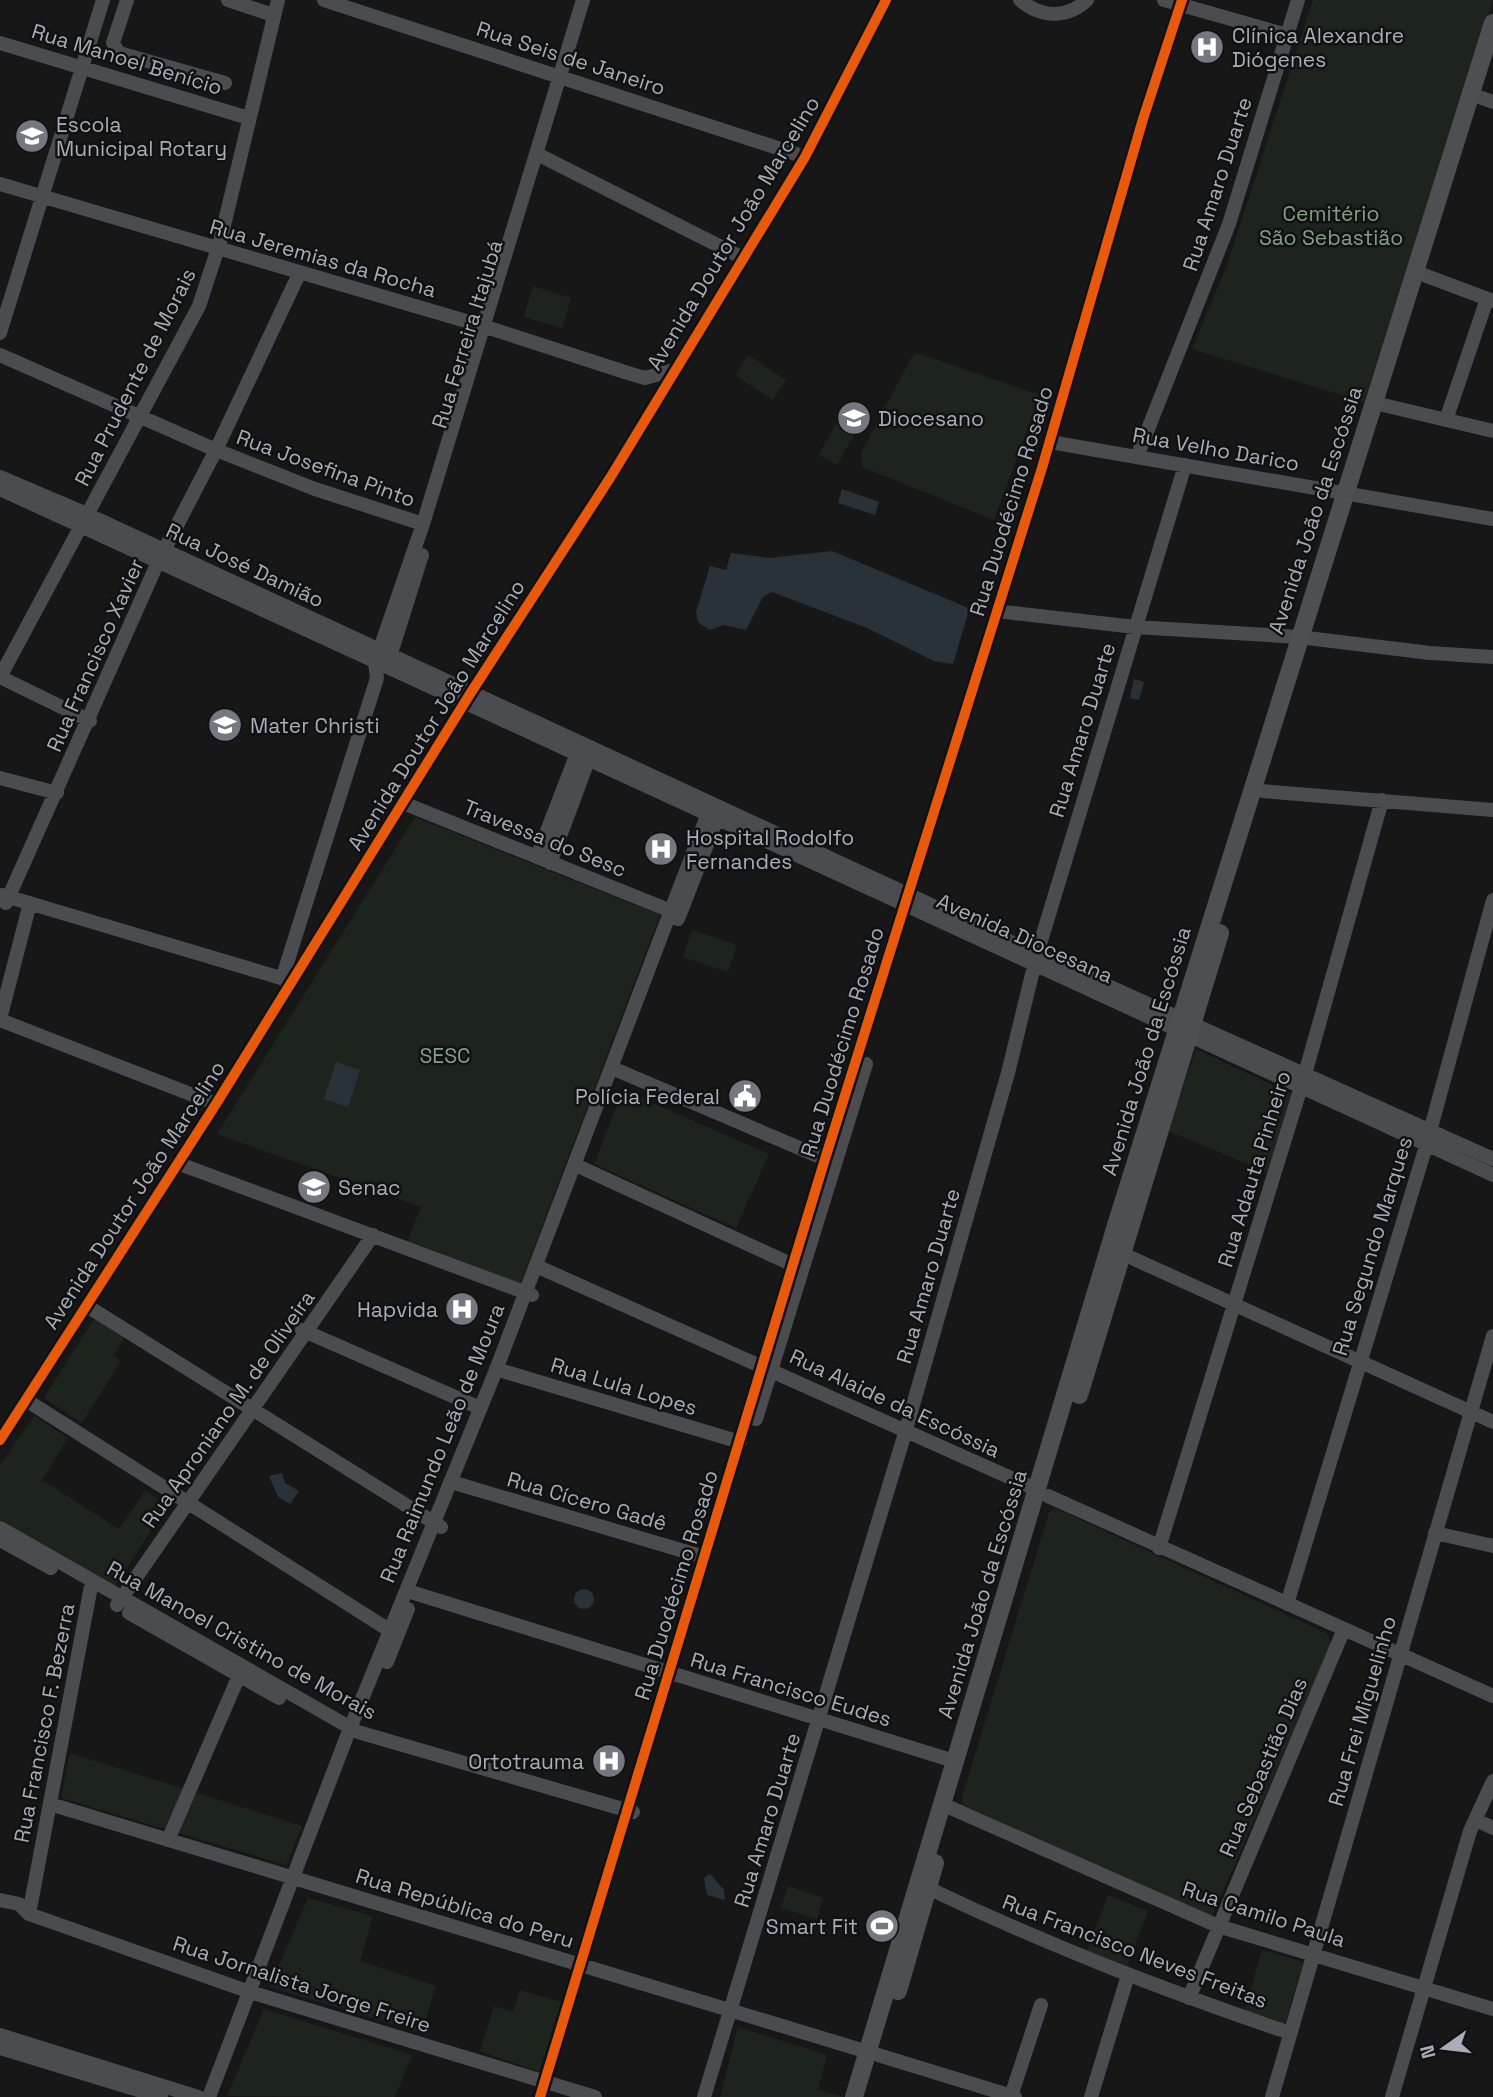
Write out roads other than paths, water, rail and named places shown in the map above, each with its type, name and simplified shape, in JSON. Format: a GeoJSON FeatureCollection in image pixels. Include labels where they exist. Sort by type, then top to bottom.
{"type":"FeatureCollection","features":[{"type":"Feature","properties":{"kind":"main road","name":"Avenida João da Escóssia"},"geometry":{"type":"LineString","coordinates":[[854,2097],[873,2053],[928,1888],[1043,1493],[1493,23]]}},
{"type":"Feature","properties":{"kind":"main road","name":"Avenida João da Escóssia"},"geometry":{"type":"LineString","coordinates":[[1350,494],[1383,405],[1424,275],[1486,100],[1493,54]]}},
{"type":"Feature","properties":{"kind":"main road","name":"Avenida João da Escóssia"},"geometry":{"type":"LineString","coordinates":[[865,2097],[873,2053],[954,1761],[1121,1253],[1185,1027],[1262,791],[1304,637]]}},
{"type":"Feature","properties":{"kind":"street"},"geometry":{"type":"LineString","coordinates":[[0,334],[103,0]]}},
{"type":"Feature","properties":{"kind":"street"},"geometry":{"type":"LineString","coordinates":[[127,0],[113,43],[119,53],[225,83]]}},
{"type":"Feature","properties":{"kind":"street"},"geometry":{"type":"LineString","coordinates":[[228,0],[269,7]]}},
{"type":"Feature","properties":{"kind":"street","name":"Rua Prudente de Morais"},"geometry":{"type":"LineString","coordinates":[[0,677],[137,413],[199,306],[278,0]]}},
{"type":"Feature","properties":{"kind":"street","name":"Rua Seis de Janeiro"},"geometry":{"type":"LineString","coordinates":[[324,0],[805,157]]}},
{"type":"Feature","properties":{"kind":"street","name":"Rua Ferreira Itajubá"},"geometry":{"type":"LineString","coordinates":[[287,980],[423,524],[543,157],[583,0]]}},
{"type":"Feature","properties":{"kind":"street","name":"Rua Ferreira Itajubá"},"geometry":{"type":"LineString","coordinates":[[382,663],[564,77],[592,0]]}},
{"type":"Feature","properties":{"kind":"street","name":"Avenida Doutor João Marcelino"},"geometry":{"type":"LineString","coordinates":[[0,1440],[216,1104],[287,980],[610,478],[805,157],[886,0]]}},
{"type":"Feature","properties":{"kind":"street"},"geometry":{"type":"LineString","coordinates":[[1020,0],[1037,11],[1056,15],[1074,10],[1087,0]]}},
{"type":"Feature","properties":{"kind":"street"},"geometry":{"type":"LineString","coordinates":[[1164,0],[1185,3],[1287,36]]}},
{"type":"Feature","properties":{"kind":"street","name":"Rua Amaro Duarte"},"geometry":{"type":"LineString","coordinates":[[1137,457],[1229,224],[1298,0]]}},
{"type":"Feature","properties":{"kind":"street","name":"Rua Duodécimo Rosado"},"geometry":{"type":"LineString","coordinates":[[1001,612],[1056,443],[1185,3]]}},
{"type":"Feature","properties":{"kind":"street","name":"Rua Duodécimo Rosado"},"geometry":{"type":"LineString","coordinates":[[540,2097],[550,2088],[629,1816],[1001,612],[1185,3]]}},
{"type":"Feature","properties":{"kind":"street","name":"Rua Prudente de Morais"},"geometry":{"type":"LineString","coordinates":[[214,248],[269,7]]}},
{"type":"Feature","properties":{"kind":"street","name":"Rua Manoel Benício"},"geometry":{"type":"LineString","coordinates":[[0,43],[242,116]]}},
{"type":"Feature","properties":{"kind":"street"},"geometry":{"type":"LineString","coordinates":[[543,157],[743,258]]}},
{"type":"Feature","properties":{"kind":"street","name":"Rua Jeremias da Rocha"},"geometry":{"type":"LineString","coordinates":[[0,184],[299,274],[487,327],[645,378],[674,370]]}},
{"type":"Feature","properties":{"kind":"street","name":"Rua Francisco Xavier"},"geometry":{"type":"LineString","coordinates":[[4,899],[90,721],[161,556],[216,450],[299,274]]}},
{"type":"Feature","properties":{"kind":"street"},"geometry":{"type":"LineString","coordinates":[[1424,275],[1490,300],[1446,420]]}},
{"type":"Feature","properties":{"kind":"street","name":"Rua Josefina Pinto"},"geometry":{"type":"LineString","coordinates":[[0,355],[216,450],[315,489],[423,524]]}},
{"type":"Feature","properties":{"kind":"street"},"geometry":{"type":"LineString","coordinates":[[1383,405],[1493,431]]}},
{"type":"Feature","properties":{"kind":"street","name":"Rua Velho Darico"},"geometry":{"type":"LineString","coordinates":[[1056,443],[1493,519]]}},
{"type":"Feature","properties":{"kind":"street","name":"Rua Amaro Duarte"},"geometry":{"type":"LineString","coordinates":[[705,2097],[905,1433],[1008,1073],[1036,960],[1185,466]]}},
{"type":"Feature","properties":{"kind":"street","name":"Rua José Damião"},"geometry":{"type":"LineString","coordinates":[[0,477],[81,522]]}},
{"type":"Feature","properties":{"kind":"street","name":"Rua José Damião"},"geometry":{"type":"LineString","coordinates":[[0,489],[161,556],[382,663],[467,699]]}},
{"type":"Feature","properties":{"kind":"street"},"geometry":{"type":"LineString","coordinates":[[1001,612],[1135,627],[1304,637],[1430,653],[1493,657]]}},
{"type":"Feature","properties":{"kind":"street"},"geometry":{"type":"LineString","coordinates":[[0,677],[90,721]]}},
{"type":"Feature","properties":{"kind":"street","name":"Avenida Diocesana"},"geometry":{"type":"LineString","coordinates":[[467,699],[1428,1138],[1493,1175]]}},
{"type":"Feature","properties":{"kind":"street"},"geometry":{"type":"LineString","coordinates":[[543,860],[584,752]]}},
{"type":"Feature","properties":{"kind":"street"},"geometry":{"type":"LineString","coordinates":[[0,778],[57,793]]}},
{"type":"Feature","properties":{"kind":"street"},"geometry":{"type":"LineString","coordinates":[[1262,791],[1493,810]]}},
{"type":"Feature","properties":{"kind":"street","name":"Rua Adauta Pinheiro"},"geometry":{"type":"LineString","coordinates":[[1159,1548],[1303,1081],[1382,800]]}},
{"type":"Feature","properties":{"kind":"street","name":"Travessa do Sesc"},"geometry":{"type":"LineString","coordinates":[[403,803],[671,911]]}},
{"type":"Feature","properties":{"kind":"street","name":"Rua Raimundo Leão de Moura"},"geometry":{"type":"LineString","coordinates":[[209,2097],[254,1993],[298,1880],[389,1630],[458,1484],[671,911],[714,812]]}},
{"type":"Feature","properties":{"kind":"street","name":"Rua Raimundo Leão de Moura"},"geometry":{"type":"LineString","coordinates":[[529,1294],[543,1269],[620,1071],[714,812]]}},
{"type":"Feature","properties":{"kind":"street"},"geometry":{"type":"LineString","coordinates":[[4,899],[26,902],[287,980]]}},
{"type":"Feature","properties":{"kind":"street","name":"Rua Segundo Marques"},"geometry":{"type":"LineString","coordinates":[[1287,1604],[1428,1138],[1493,900]]}},
{"type":"Feature","properties":{"kind":"street"},"geometry":{"type":"LineString","coordinates":[[26,902],[0,1019],[216,1104]]}},
{"type":"Feature","properties":{"kind":"street","name":"Rua Duodécimo Rosado"},"geometry":{"type":"LineString","coordinates":[[673,1674],[704,1557],[740,1442],[767,1368],[793,1265],[825,1159],[911,902]]}},
{"type":"Feature","properties":{"kind":"street"},"geometry":{"type":"LineString","coordinates":[[620,1071],[825,1159]]}},
{"type":"Feature","properties":{"kind":"street","name":"Avenida Diocesana"},"geometry":{"type":"LineString","coordinates":[[1428,1138],[1493,1159]]}},
{"type":"Feature","properties":{"kind":"street"},"geometry":{"type":"LineString","coordinates":[[177,1163],[529,1294]]}},
{"type":"Feature","properties":{"kind":"street"},"geometry":{"type":"LineString","coordinates":[[582,1168],[793,1265]]}},
{"type":"Feature","properties":{"kind":"street","name":"Rua Aproniano M. de Oliveira"},"geometry":{"type":"LineString","coordinates":[[116,1600],[368,1233]]}},
{"type":"Feature","properties":{"kind":"street"},"geometry":{"type":"LineString","coordinates":[[1121,1253],[1470,1414],[1493,1422]]}},
{"type":"Feature","properties":{"kind":"street","name":"Rua Alaide da Escóssia"},"geometry":{"type":"LineString","coordinates":[[543,1269],[1493,1696]]}},
{"type":"Feature","properties":{"kind":"street"},"geometry":{"type":"LineString","coordinates":[[90,1302],[439,1522]]}},
{"type":"Feature","properties":{"kind":"street"},"geometry":{"type":"LineString","coordinates":[[303,1331],[480,1408]]}},
{"type":"Feature","properties":{"kind":"street","name":"Rua Frei Miguelinho"},"geometry":{"type":"LineString","coordinates":[[1272,2097],[1493,1336]]}},
{"type":"Feature","properties":{"kind":"street","name":"Rua Raimundo Leão de Moura"},"geometry":{"type":"LineString","coordinates":[[353,1734],[414,1593],[480,1408],[500,1371]]}},
{"type":"Feature","properties":{"kind":"street","name":"Rua Lula Lopes"},"geometry":{"type":"LineString","coordinates":[[500,1371],[740,1442]]}},
{"type":"Feature","properties":{"kind":"street"},"geometry":{"type":"LineString","coordinates":[[26,1399],[389,1630]]}},
{"type":"Feature","properties":{"kind":"street","name":"Rua Cícero Gadê"},"geometry":{"type":"LineString","coordinates":[[458,1484],[704,1557]]}},
{"type":"Feature","properties":{"kind":"street","name":"Rua Manoel Cristino de Morais"},"geometry":{"type":"LineString","coordinates":[[0,1528],[91,1586]]}},
{"type":"Feature","properties":{"kind":"street"},"geometry":{"type":"LineString","coordinates":[[1435,1533],[1493,1546]]}},
{"type":"Feature","properties":{"kind":"street","name":"Rua Manoel Cristino de Morais"},"geometry":{"type":"LineString","coordinates":[[0,1540],[91,1586],[353,1734],[629,1816]]}},
{"type":"Feature","properties":{"kind":"street","name":"Rua Francisco F. Bezerra"},"geometry":{"type":"LineString","coordinates":[[29,1914],[91,1586]]}},
{"type":"Feature","properties":{"kind":"street","name":"Rua Francisco Eudes"},"geometry":{"type":"LineString","coordinates":[[414,1593],[954,1761]]}},
{"type":"Feature","properties":{"kind":"street","name":"Rua Sebastião Dias"},"geometry":{"type":"LineString","coordinates":[[1189,1998],[1344,1629]]}},
{"type":"Feature","properties":{"kind":"street"},"geometry":{"type":"LineString","coordinates":[[168,1840],[240,1672]]}},
{"type":"Feature","properties":{"kind":"street"},"geometry":{"type":"LineString","coordinates":[[1392,2097],[1476,1820],[1493,1781]]}},
{"type":"Feature","properties":{"kind":"street","name":"Rua República do Peru"},"geometry":{"type":"LineString","coordinates":[[50,1804],[1013,2096]]}},
{"type":"Feature","properties":{"kind":"street","name":"Rua Camilo Paula"},"geometry":{"type":"LineString","coordinates":[[951,1808],[1219,1926],[1313,1952],[1493,2009]]}},
{"type":"Feature","properties":{"kind":"street"},"geometry":{"type":"LineString","coordinates":[[1476,1820],[1493,1828]]}},
{"type":"Feature","properties":{"kind":"street","name":"Rua Francisco Neves Freitas"},"geometry":{"type":"LineString","coordinates":[[928,1888],[1023,1933],[1189,1998],[1290,2033]]}},
{"type":"Feature","properties":{"kind":"street","name":"Rua Jornalista Jorge Freire"},"geometry":{"type":"LineString","coordinates":[[0,1900],[19,1905],[29,1914],[254,1993],[550,2088],[595,2097]]}},
{"type":"Feature","properties":{"kind":"street"},"geometry":{"type":"LineString","coordinates":[[1091,2097],[1128,1975]]}},
{"type":"Feature","properties":{"kind":"street","name":"Rua Raimundo Leão de Moura"},"geometry":{"type":"LineString","coordinates":[[218,2097],[254,1993]]}},
{"type":"Feature","properties":{"kind":"street"},"geometry":{"type":"LineString","coordinates":[[1013,2096],[1041,2005]]}},
{"type":"Feature","properties":{"kind":"street"},"geometry":{"type":"LineString","coordinates":[[0,2035],[43,2055],[161,2097]]}},
{"type":"Feature","properties":{"kind":"street"},"geometry":{"type":"LineString","coordinates":[[0,2048],[43,2055],[198,2097]]}},
{"type":"Feature","properties":{"kind":"place","name":"Clínica Alexandre Diógenes"},"geometry":{"type":"Point","coordinates":[1207,47]}},
{"type":"Feature","properties":{"kind":"place","name":"Escola Municipal Rotary"},"geometry":{"type":"Point","coordinates":[32,136]}},
{"type":"Feature","properties":{"kind":"place","name":"Diocesano"},"geometry":{"type":"Point","coordinates":[854,418]}},
{"type":"Feature","properties":{"kind":"place","name":"Mater Christi"},"geometry":{"type":"Point","coordinates":[225,725]}},
{"type":"Feature","properties":{"kind":"place","name":"Hospital Rodolfo Fernandes"},"geometry":{"type":"Point","coordinates":[661,849]}},
{"type":"Feature","properties":{"kind":"place","name":"Polícia Federal"},"geometry":{"type":"Point","coordinates":[745,1096]}},
{"type":"Feature","properties":{"kind":"place","name":"Senac"},"geometry":{"type":"Point","coordinates":[314,1187]}},
{"type":"Feature","properties":{"kind":"place","name":"Hapvida"},"geometry":{"type":"Point","coordinates":[462,1309]}},
{"type":"Feature","properties":{"kind":"place","name":"Ortotrauma"},"geometry":{"type":"Point","coordinates":[609,1761]}},
{"type":"Feature","properties":{"kind":"place","name":"Smart Fit"},"geometry":{"type":"Point","coordinates":[882,1926]}},
{"type":"Feature","properties":{"kind":"park label","name":"Cemitério São Sebastião"},"geometry":{"type":"Point","coordinates":[1331,225]}},
{"type":"Feature","properties":{"kind":"park label","name":"SESC"},"geometry":{"type":"Point","coordinates":[445,1055]}}]}
